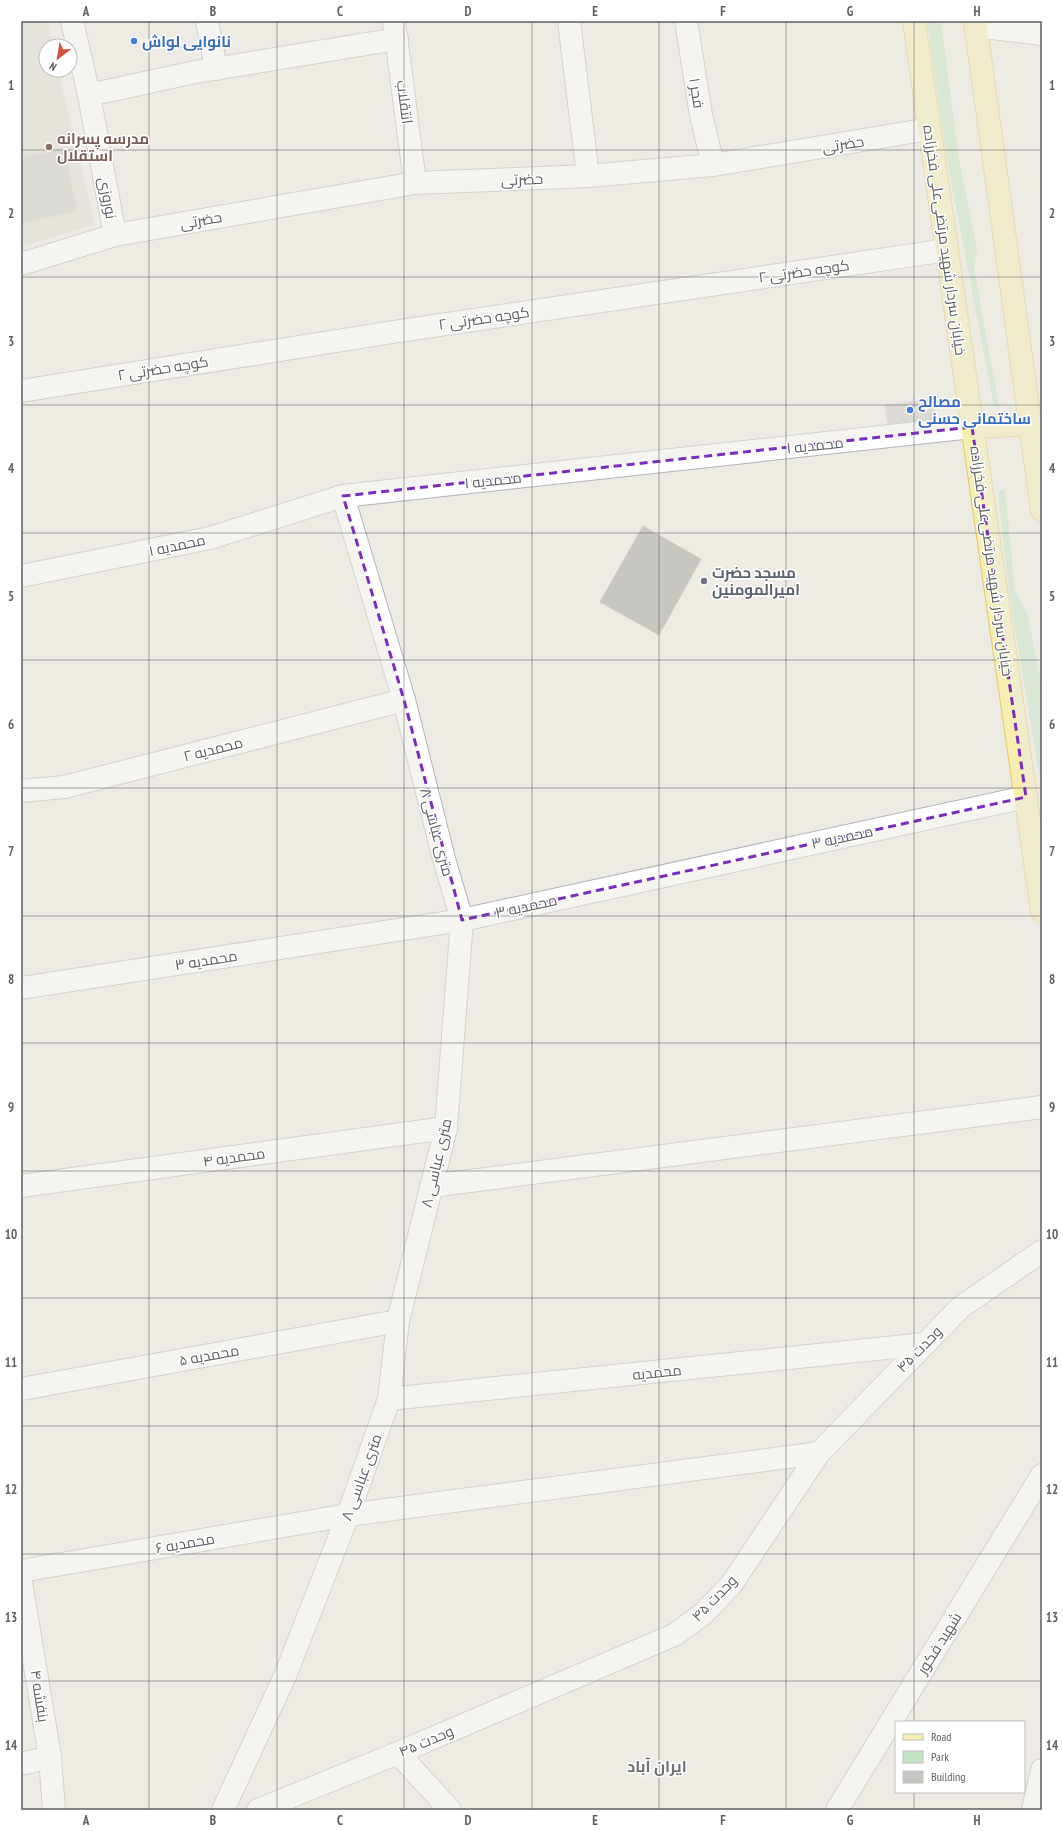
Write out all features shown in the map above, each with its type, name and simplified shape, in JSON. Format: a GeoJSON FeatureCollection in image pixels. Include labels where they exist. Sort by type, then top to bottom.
{"type":"FeatureCollection","features":[{"type":"Feature","properties":{"kind":"main road","name":"خیابان سردار شهید مرتضی‌علی فخرزاده"},"geometry":{"type":"LineString","coordinates":[[914,21],[1042,911]]}},
{"type":"Feature","properties":{"kind":"main road"},"geometry":{"type":"LineString","coordinates":[[975,23],[1036,422],[1042,510]]}},
{"type":"Feature","properties":{"kind":"main road"},"geometry":{"type":"LineString","coordinates":[[972,427],[1036,422]]}},
{"type":"Feature","properties":{"kind":"street","name":"نوروزی"},"geometry":{"type":"LineString","coordinates":[[72,21],[89,95],[115,235]]}},
{"type":"Feature","properties":{"kind":"street"},"geometry":{"type":"LineString","coordinates":[[207,21],[216,69]]}},
{"type":"Feature","properties":{"kind":"street"},"geometry":{"type":"LineString","coordinates":[[569,21],[588,176]]}},
{"type":"Feature","properties":{"kind":"street","name":"فجر ۱"},"geometry":{"type":"LineString","coordinates":[[686,21],[701,115],[712,165]]}},
{"type":"Feature","properties":{"kind":"street"},"geometry":{"type":"LineString","coordinates":[[975,23],[1042,34]]}},
{"type":"Feature","properties":{"kind":"street"},"geometry":{"type":"LineString","coordinates":[[89,95],[395,30]]}},
{"type":"Feature","properties":{"kind":"street","name":"انتقلاب"},"geometry":{"type":"LineString","coordinates":[[395,30],[415,183]]}},
{"type":"Feature","properties":{"kind":"street","name":"حضرتی"},"geometry":{"type":"LineString","coordinates":[[21,264],[115,235],[415,183],[588,176],[712,165],[929,129]]}},
{"type":"Feature","properties":{"kind":"street","name":"کوچه حضرتی ۲"},"geometry":{"type":"LineString","coordinates":[[21,391],[400,331],[947,250]]}},
{"type":"Feature","properties":{"kind":"street","name":"محمدیه ۱"},"geometry":{"type":"LineString","coordinates":[[21,576],[210,538],[342,496],[972,427]]}},
{"type":"Feature","properties":{"kind":"street","name":"۸ متری عباسی"},"geometry":{"type":"LineString","coordinates":[[223,1810],[285,1676],[348,1515],[389,1399],[398,1321],[446,1128],[462,920],[442,852],[404,700],[342,496]]}},
{"type":"Feature","properties":{"kind":"street","name":"محمدیه ۲"},"geometry":{"type":"LineString","coordinates":[[21,791],[64,787],[404,700]]}},
{"type":"Feature","properties":{"kind":"street","name":"محمدیه ۳"},"geometry":{"type":"LineString","coordinates":[[21,988],[462,920],[1026,797]]}},
{"type":"Feature","properties":{"kind":"street"},"geometry":{"type":"LineString","coordinates":[[431,1186],[1042,1107]]}},
{"type":"Feature","properties":{"kind":"street","name":"محمدیه ۴"},"geometry":{"type":"LineString","coordinates":[[21,1186],[446,1128]]}},
{"type":"Feature","properties":{"kind":"street","name":"وحدت ۴۵"},"geometry":{"type":"LineString","coordinates":[[258,1810],[398,1753],[674,1635],[703,1614],[731,1585],[819,1453],[961,1307],[1042,1251]]}},
{"type":"Feature","properties":{"kind":"street","name":"محمدیه ۵"},"geometry":{"type":"LineString","coordinates":[[21,1389],[398,1321]]}},
{"type":"Feature","properties":{"kind":"street","name":"محمدیه"},"geometry":{"type":"LineString","coordinates":[[389,1399],[925,1344]]}},
{"type":"Feature","properties":{"kind":"street","name":"محمدیه ۶"},"geometry":{"type":"LineString","coordinates":[[21,1571],[348,1515],[819,1453]]}},
{"type":"Feature","properties":{"kind":"street","name":"شهید فکور"},"geometry":{"type":"LineString","coordinates":[[837,1810],[1042,1475]]}},
{"type":"Feature","properties":{"kind":"street","name":"بنفشه ۴"},"geometry":{"type":"LineString","coordinates":[[21,1582],[50,1758],[54,1810]]}},
{"type":"Feature","properties":{"kind":"street"},"geometry":{"type":"LineString","coordinates":[[398,1753],[450,1810]]}},
{"type":"Feature","properties":{"kind":"street"},"geometry":{"type":"LineString","coordinates":[[21,1764],[50,1758]]}},
{"type":"Feature","properties":{"kind":"street"},"geometry":{"type":"LineString","coordinates":[[1033,1810],[1042,1770]]}},
{"type":"Feature","properties":{"kind":"highlighted area"},"geometry":{"type":"Polygon","coordinates":[[[972,427],[1026,797],[462,920],[404,700],[343,496],[972,427]]]}},
{"type":"Feature","properties":{"kind":"shaded area","name":"مدرسه پسرانه استقلال"},"geometry":{"type":"Polygon","coordinates":[[[21,21],[47,21],[51,38],[38,38],[38,78],[60,78],[95,224],[21,247],[21,21]]]}},
{"type":"Feature","properties":{"kind":"green space"},"geometry":{"type":"Polygon","coordinates":[[[927,21],[941,21],[959,159],[977,248],[974,268],[999,407],[994,406],[947,160],[927,21]]]}},
{"type":"Feature","properties":{"kind":"green space"},"geometry":{"type":"Polygon","coordinates":[[[1005,489],[1015,591],[1027,613],[1042,687],[1042,790],[1009,592],[998,491],[1005,489]]]}},
{"type":"Feature","properties":{"kind":"building"},"geometry":{"type":"Polygon","coordinates":[[[64,149],[77,211],[21,223],[21,158],[64,149]]]}},
{"type":"Feature","properties":{"kind":"building","name":"مصالح ساختمانی حسنی"},"geometry":{"type":"Polygon","coordinates":[[[933,399],[935,416],[928,424],[889,429],[885,405],[933,399]]]}},
{"type":"Feature","properties":{"kind":"building"},"geometry":{"type":"Polygon","coordinates":[[[643,526],[701,559],[659,635],[600,602],[643,526]]]}},
{"type":"Feature","properties":{"kind":"place","name":"نانوایی لواش"},"geometry":{"type":"Point","coordinates":[134,41]}},
{"type":"Feature","properties":{"kind":"place","name":"مدرسه پسرانه استقلال"},"geometry":{"type":"Point","coordinates":[49,147]}},
{"type":"Feature","properties":{"kind":"place","name":"مصالح ساختمانی حسنی"},"geometry":{"type":"Point","coordinates":[910,410]}},
{"type":"Feature","properties":{"kind":"place","name":"مسجد حضرت امیرالمومنین"},"geometry":{"type":"Point","coordinates":[704,581]}},
{"type":"Feature","properties":{"kind":"district","name":"ایران آباد"},"geometry":{"type":"Point","coordinates":[657,1766]}}]}
